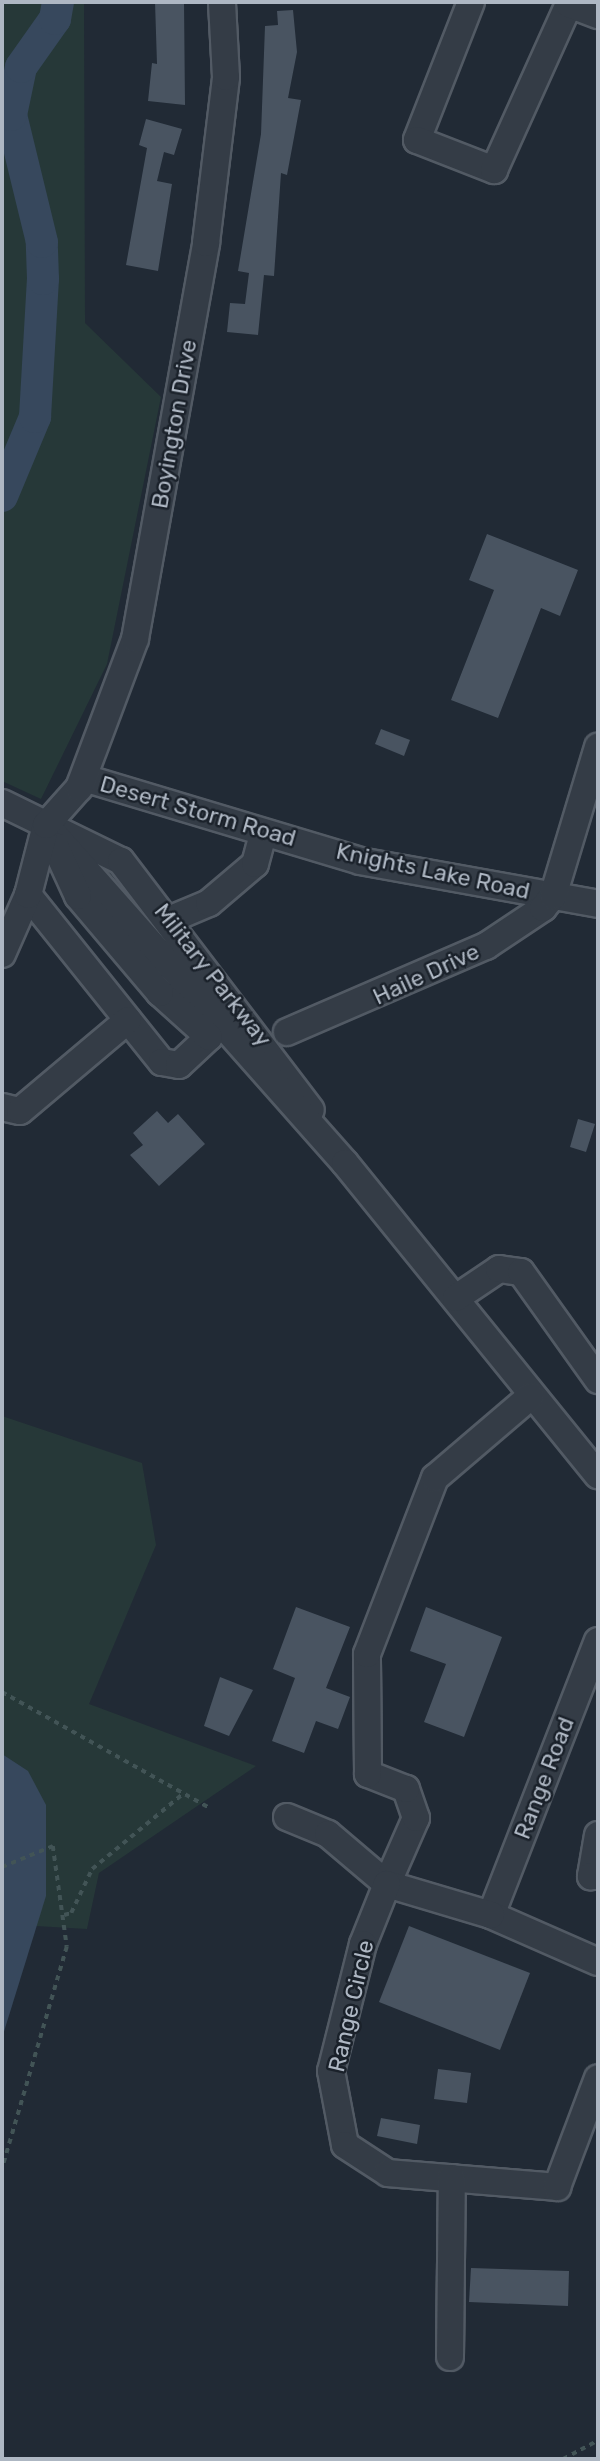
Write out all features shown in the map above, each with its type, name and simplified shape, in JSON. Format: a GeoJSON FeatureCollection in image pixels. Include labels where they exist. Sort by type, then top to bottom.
{"type":"FeatureCollection","features":[{"type":"Feature","properties":{"kind":"street","name":"Boyington Drive"},"geometry":{"type":"LineString","coordinates":[[46,825],[84,778],[135,639],[167,473],[226,76],[222,2]]}},
{"type":"Feature","properties":{"kind":"street"},"geometry":{"type":"LineString","coordinates":[[471,2],[417,140],[494,170],[570,3],[598,15]]}},
{"type":"Feature","properties":{"kind":"street"},"geometry":{"type":"LineString","coordinates":[[598,747],[553,896],[598,904]]}},
{"type":"Feature","properties":{"kind":"street","name":"Desert Storm Road"},"geometry":{"type":"LineString","coordinates":[[84,778],[169,799],[262,835],[313,845]]}},
{"type":"Feature","properties":{"kind":"street"},"geometry":{"type":"LineString","coordinates":[[2,803],[46,825],[28,895],[2,954]]}},
{"type":"Feature","properties":{"kind":"street","name":"Military Parkway"},"geometry":{"type":"LineString","coordinates":[[46,825],[121,861],[172,919],[288,1072],[345,1163]]}},
{"type":"Feature","properties":{"kind":"street","name":"Military Parkway"},"geometry":{"type":"LineString","coordinates":[[46,825],[209,1037],[345,1163]]}},
{"type":"Feature","properties":{"kind":"street","name":"Military Parkway"},"geometry":{"type":"LineString","coordinates":[[46,825],[345,1163],[456,1298],[531,1396],[598,1475]]}},
{"type":"Feature","properties":{"kind":"street"},"geometry":{"type":"LineString","coordinates":[[172,919],[209,903],[255,864],[262,835]]}},
{"type":"Feature","properties":{"kind":"street","name":"Knights Lake Road"},"geometry":{"type":"LineString","coordinates":[[313,845],[360,861],[553,896]]}},
{"type":"Feature","properties":{"kind":"street"},"geometry":{"type":"LineString","coordinates":[[28,895],[128,1020],[173,1066],[209,1037]]}},
{"type":"Feature","properties":{"kind":"street","name":"Haile Drive"},"geometry":{"type":"LineString","coordinates":[[287,1032],[486,946],[553,896]]}},
{"type":"Feature","properties":{"kind":"street"},"geometry":{"type":"LineString","coordinates":[[2,1107],[20,1111],[128,1020]]}},
{"type":"Feature","properties":{"kind":"street"},"geometry":{"type":"LineString","coordinates":[[456,1298],[499,1269],[521,1272],[598,1380]]}},
{"type":"Feature","properties":{"kind":"street","name":"Range Circle"},"geometry":{"type":"LineString","coordinates":[[531,1396],[435,1478],[367,1654],[368,1774],[406,1789],[416,1818],[363,1944],[331,2071],[345,2145],[388,2173],[557,2187],[598,2078]]}},
{"type":"Feature","properties":{"kind":"street","name":"Range Road"},"geometry":{"type":"LineString","coordinates":[[491,1915],[598,1641]]}},
{"type":"Feature","properties":{"kind":"street"},"geometry":{"type":"LineString","coordinates":[[287,1817],[328,1834],[387,1884],[491,1915],[598,1962]]}},
{"type":"Feature","properties":{"kind":"street"},"geometry":{"type":"LineString","coordinates":[[598,1835],[591,1876],[598,1876]]}},
{"type":"Feature","properties":{"kind":"street"},"geometry":{"type":"LineString","coordinates":[[450,2357],[452,2178]]}},
{"type":"Feature","properties":{"kind":"path"},"geometry":{"type":"LineString","coordinates":[[2,1692],[208,1807]]}},
{"type":"Feature","properties":{"kind":"path"},"geometry":{"type":"LineString","coordinates":[[64,1915],[71,1913],[92,1869],[184,1793]]}},
{"type":"Feature","properties":{"kind":"path"},"geometry":{"type":"LineString","coordinates":[[2,1867],[51,1844],[60,1861],[56,1894],[64,1915],[67,1962],[2,2169]]}},
{"type":"Feature","properties":{"kind":"path"},"geometry":{"type":"LineString","coordinates":[[563,2459],[598,2441]]}},
{"type":"Feature","properties":{"kind":"shaded area"},"geometry":{"type":"Polygon","coordinates":[[[2,2],[84,2],[85,323],[161,397],[107,664],[41,799],[2,781],[2,2]]]}},
{"type":"Feature","properties":{"kind":"shaded area"},"geometry":{"type":"Polygon","coordinates":[[[2,1416],[142,1463],[156,1545],[89,1704],[256,1766],[99,1873],[87,1929],[2,1924],[2,1416]]]}},
{"type":"Feature","properties":{"kind":"water"},"geometry":{"type":"Polygon","coordinates":[[[2,1754],[28,1771],[46,1805],[46,1896],[2,2038],[2,1754]]]}},
{"type":"Feature","properties":{"kind":"building"},"geometry":{"type":"Polygon","coordinates":[[[155,2],[184,2],[185,105],[148,101],[152,63],[157,64],[155,2]]]}},
{"type":"Feature","properties":{"kind":"building"},"geometry":{"type":"Polygon","coordinates":[[[293,10],[297,52],[288,98],[301,100],[287,175],[281,173],[274,276],[264,275],[258,335],[227,332],[230,303],[245,304],[249,273],[238,271],[261,134],[265,26],[278,25],[277,11],[293,10]]]}},
{"type":"Feature","properties":{"kind":"building"},"geometry":{"type":"Polygon","coordinates":[[[146,119],[182,129],[174,155],[164,152],[157,181],[172,184],[158,271],[126,265],[147,148],[139,145],[146,119]]]}},
{"type":"Feature","properties":{"kind":"building"},"geometry":{"type":"Polygon","coordinates":[[[487,534],[578,570],[560,616],[541,608],[498,718],[451,700],[494,590],[469,580],[487,534]]]}},
{"type":"Feature","properties":{"kind":"building"},"geometry":{"type":"Polygon","coordinates":[[[381,729],[410,740],[404,756],[375,744],[381,729]]]}},
{"type":"Feature","properties":{"kind":"building"},"geometry":{"type":"Polygon","coordinates":[[[157,1111],[168,1123],[178,1114],[205,1144],[159,1186],[130,1155],[143,1145],[133,1133],[157,1111]]]}},
{"type":"Feature","properties":{"kind":"building"},"geometry":{"type":"Polygon","coordinates":[[[578,1119],[595,1124],[586,1152],[570,1147],[578,1119]]]}},
{"type":"Feature","properties":{"kind":"building"},"geometry":{"type":"Polygon","coordinates":[[[296,1607],[350,1627],[326,1688],[350,1697],[338,1729],[316,1721],[304,1753],[272,1741],[295,1678],[273,1669],[296,1607]]]}},
{"type":"Feature","properties":{"kind":"building"},"geometry":{"type":"Polygon","coordinates":[[[426,1607],[502,1637],[464,1737],[424,1722],[446,1664],[410,1651],[426,1607]]]}},
{"type":"Feature","properties":{"kind":"building"},"geometry":{"type":"Polygon","coordinates":[[[220,1677],[253,1690],[229,1736],[204,1726],[220,1677]]]}},
{"type":"Feature","properties":{"kind":"building"},"geometry":{"type":"Polygon","coordinates":[[[409,1926],[530,1973],[500,2050],[379,2002],[409,1926]]]}},
{"type":"Feature","properties":{"kind":"building"},"geometry":{"type":"Polygon","coordinates":[[[438,2069],[471,2073],[467,2103],[434,2099],[438,2069]]]}},
{"type":"Feature","properties":{"kind":"building"},"geometry":{"type":"Polygon","coordinates":[[[381,2118],[420,2125],[417,2144],[377,2136],[381,2118]]]}},
{"type":"Feature","properties":{"kind":"building"},"geometry":{"type":"Polygon","coordinates":[[[471,2268],[569,2271],[568,2306],[469,2302],[471,2268]]]}},
{"type":"Feature","properties":{"kind":"waterway"},"geometry":{"type":"LineString","coordinates":[[2,496],[35,417],[43,279],[42,242],[11,115],[21,67],[55,19],[58,2]]}}]}
